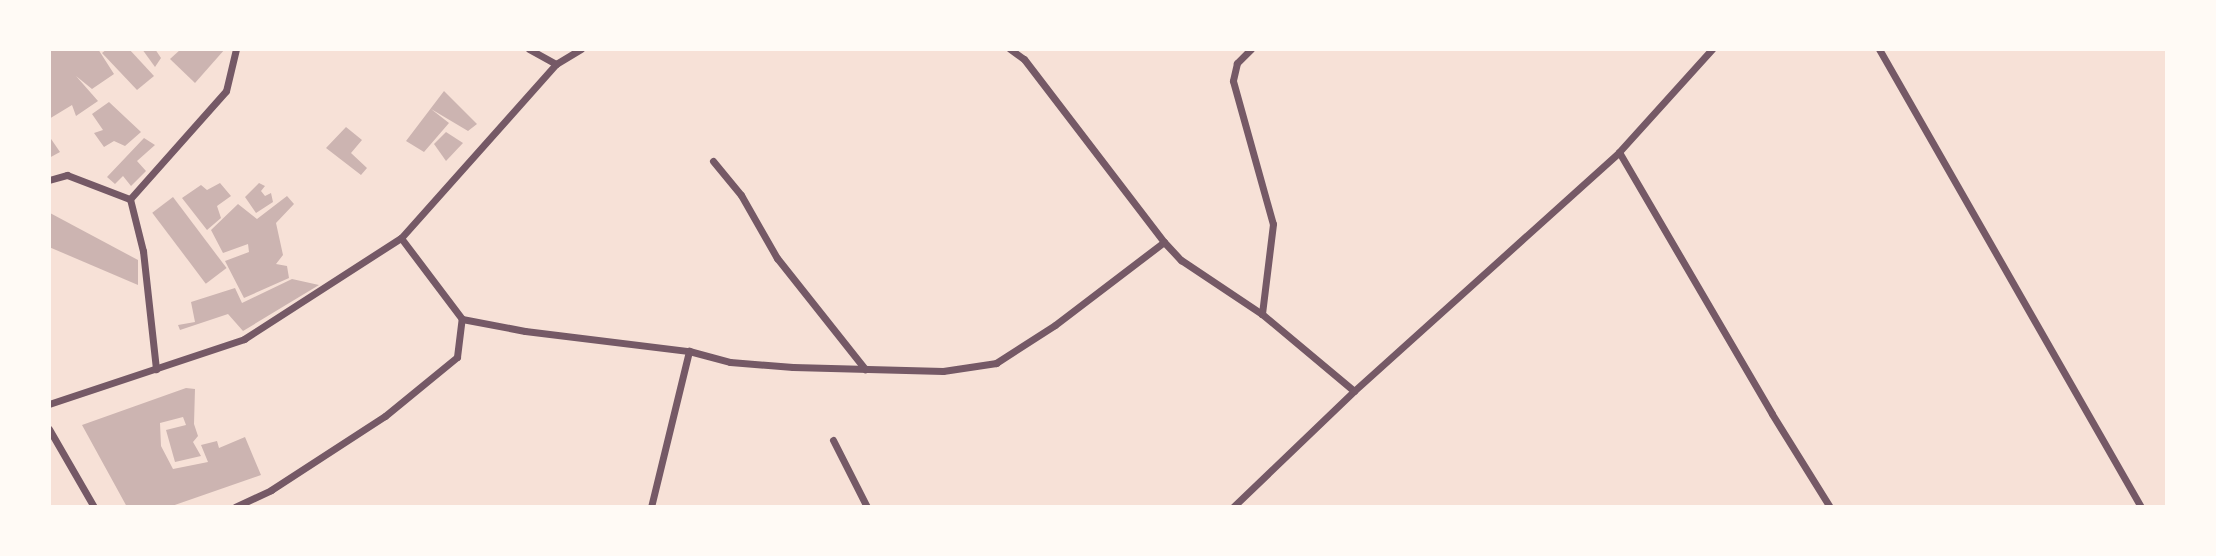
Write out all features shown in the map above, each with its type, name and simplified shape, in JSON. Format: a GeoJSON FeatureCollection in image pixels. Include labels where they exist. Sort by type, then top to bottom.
{"type":"FeatureCollection","features":[{"type":"Feature","properties":{"kind":"street"},"geometry":{"type":"LineString","coordinates":[[131,198],[226,91],[236,49]]}},
{"type":"Feature","properties":{"kind":"street"},"geometry":{"type":"LineString","coordinates":[[529,49],[556,64]]}},
{"type":"Feature","properties":{"kind":"street"},"geometry":{"type":"LineString","coordinates":[[49,404],[244,339],[401,238],[556,64],[581,49]]}},
{"type":"Feature","properties":{"kind":"street"},"geometry":{"type":"LineString","coordinates":[[1010,49],[1024,59],[1164,242],[1181,260],[1262,314],[1354,391]]}},
{"type":"Feature","properties":{"kind":"street"},"geometry":{"type":"LineString","coordinates":[[1251,49],[1237,63],[1233,81],[1273,224],[1262,314]]}},
{"type":"Feature","properties":{"kind":"street"},"geometry":{"type":"LineString","coordinates":[[1233,507],[1354,391],[1619,152],[1712,49]]}},
{"type":"Feature","properties":{"kind":"street"},"geometry":{"type":"LineString","coordinates":[[1879,49],[2141,507]]}},
{"type":"Feature","properties":{"kind":"street"},"geometry":{"type":"LineString","coordinates":[[1619,152],[1772,414],[1830,507]]}},
{"type":"Feature","properties":{"kind":"street"},"geometry":{"type":"LineString","coordinates":[[713,161],[741,195],[777,258],[864,369]]}},
{"type":"Feature","properties":{"kind":"street"},"geometry":{"type":"LineString","coordinates":[[49,180],[67,175],[131,198]]}},
{"type":"Feature","properties":{"kind":"street"},"geometry":{"type":"LineString","coordinates":[[131,198],[143,251],[156,369]]}},
{"type":"Feature","properties":{"kind":"street"},"geometry":{"type":"LineString","coordinates":[[401,238],[463,319],[525,331],[689,351],[730,362],[943,370],[996,363],[1055,325],[1164,242]]}},
{"type":"Feature","properties":{"kind":"street"},"geometry":{"type":"LineString","coordinates":[[235,507],[271,490],[385,416],[416,391],[457,357],[463,319]]}},
{"type":"Feature","properties":{"kind":"street"},"geometry":{"type":"LineString","coordinates":[[651,507],[689,351]]}},
{"type":"Feature","properties":{"kind":"street"},"geometry":{"type":"LineString","coordinates":[[49,429],[94,507]]}},
{"type":"Feature","properties":{"kind":"street"},"geometry":{"type":"LineString","coordinates":[[833,440],[867,507]]}},
{"type":"Feature","properties":{"kind":"building"},"geometry":{"type":"Polygon","coordinates":[[[49,49],[98,49],[114,74],[92,89],[76,76],[98,101],[76,116],[72,105],[49,119],[49,49]]]}},
{"type":"Feature","properties":{"kind":"building"},"geometry":{"type":"Polygon","coordinates":[[[107,49],[129,49],[154,76],[137,90],[102,53],[107,49]]]}},
{"type":"Feature","properties":{"kind":"building"},"geometry":{"type":"Polygon","coordinates":[[[142,49],[155,49],[161,58],[155,67],[142,49]]]}},
{"type":"Feature","properties":{"kind":"building"},"geometry":{"type":"Polygon","coordinates":[[[181,49],[225,49],[195,83],[170,59],[181,49]]]}},
{"type":"Feature","properties":{"kind":"building"},"geometry":{"type":"Polygon","coordinates":[[[444,91],[477,124],[468,131],[431,109],[449,123],[424,152],[406,141],[444,91]]]}},
{"type":"Feature","properties":{"kind":"building"},"geometry":{"type":"Polygon","coordinates":[[[109,102],[141,132],[125,146],[114,141],[104,147],[94,133],[103,130],[92,114],[109,102]]]}},
{"type":"Feature","properties":{"kind":"building"},"geometry":{"type":"Polygon","coordinates":[[[346,127],[362,140],[351,153],[367,168],[361,175],[326,148],[346,127]]]}},
{"type":"Feature","properties":{"kind":"building"},"geometry":{"type":"Polygon","coordinates":[[[446,132],[463,143],[446,161],[434,144],[446,132]]]}},
{"type":"Feature","properties":{"kind":"building"},"geometry":{"type":"Polygon","coordinates":[[[49,136],[60,152],[49,158],[49,136]]]}},
{"type":"Feature","properties":{"kind":"building"},"geometry":{"type":"Polygon","coordinates":[[[144,138],[155,145],[137,161],[146,171],[131,186],[123,176],[115,184],[107,177],[144,138]]]}},
{"type":"Feature","properties":{"kind":"building"},"geometry":{"type":"Polygon","coordinates":[[[220,183],[231,196],[217,206],[221,218],[207,230],[182,198],[201,185],[207,190],[220,183]]]}},
{"type":"Feature","properties":{"kind":"building"},"geometry":{"type":"Polygon","coordinates":[[[259,183],[265,186],[261,191],[265,196],[271,193],[273,202],[256,213],[245,197],[259,183]]]}},
{"type":"Feature","properties":{"kind":"building"},"geometry":{"type":"Polygon","coordinates":[[[287,196],[294,204],[276,223],[283,255],[276,264],[287,266],[289,278],[244,298],[225,261],[249,252],[248,244],[223,253],[211,230],[238,204],[257,219],[287,196]]]}},
{"type":"Feature","properties":{"kind":"building"},"geometry":{"type":"Polygon","coordinates":[[[173,197],[227,268],[206,284],[152,213],[173,197]]]}},
{"type":"Feature","properties":{"kind":"building"},"geometry":{"type":"Polygon","coordinates":[[[50,213],[138,260],[138,285],[49,247],[50,213]]]}},
{"type":"Feature","properties":{"kind":"building"},"geometry":{"type":"Polygon","coordinates":[[[292,279],[319,285],[243,331],[228,314],[180,330],[178,325],[195,322],[191,302],[235,288],[242,303],[292,279]]]}},
{"type":"Feature","properties":{"kind":"building"},"geometry":{"type":"Polygon","coordinates":[[[186,388],[195,389],[194,424],[198,436],[193,442],[201,456],[175,462],[166,430],[186,425],[183,417],[160,423],[161,446],[173,469],[208,462],[201,445],[217,441],[219,448],[245,437],[261,475],[169,507],[127,507],[82,425],[186,388]]]}}]}
